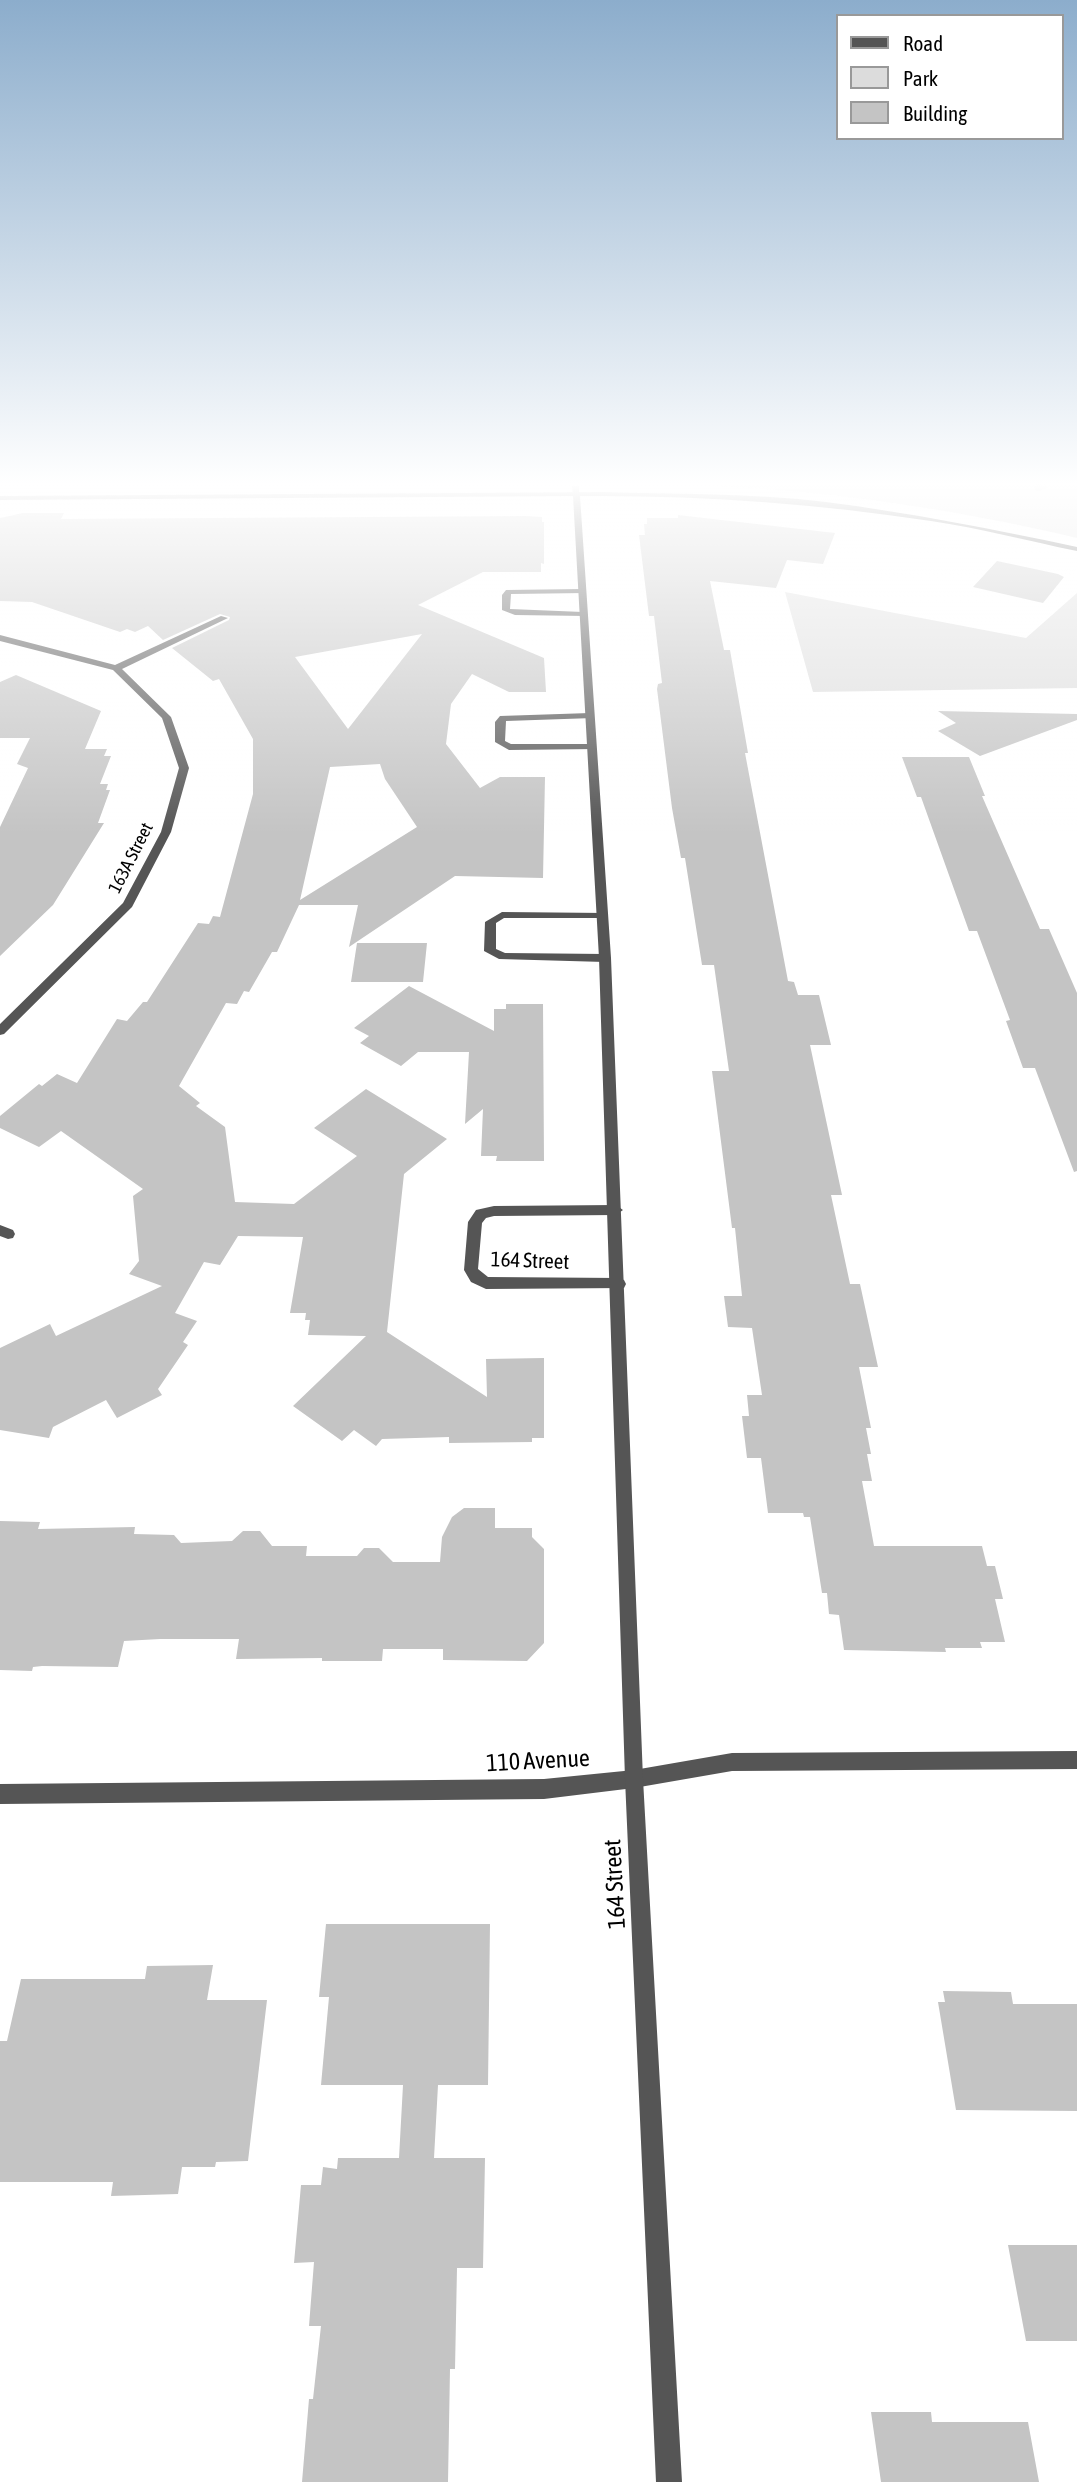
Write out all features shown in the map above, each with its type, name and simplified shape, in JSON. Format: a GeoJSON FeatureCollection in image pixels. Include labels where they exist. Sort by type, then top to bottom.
{"type":"FeatureCollection","features":[{"type":"Feature","properties":{"kind":"street"},"geometry":{"type":"LineString","coordinates":[[506,602],[506,610],[515,613],[583,614]]}},
{"type":"Feature","properties":{"kind":"street","name":"164 Street"},"geometry":{"type":"LineString","coordinates":[[582,602],[605,958],[619,1284],[634,1779],[669,2482]]}},
{"type":"Feature","properties":{"kind":"street"},"geometry":{"type":"LineString","coordinates":[[0,638],[116,667],[224,618]]}},
{"type":"Feature","properties":{"kind":"street","name":"163A Street"},"geometry":{"type":"LineString","coordinates":[[0,1031],[128,905],[166,832],[184,768],[166,717],[116,667]]}},
{"type":"Feature","properties":{"kind":"street"},"geometry":{"type":"LineString","coordinates":[[590,716],[503,718],[500,722],[500,742],[509,747],[593,747]]}},
{"type":"Feature","properties":{"kind":"street"},"geometry":{"type":"LineString","coordinates":[[602,915],[502,915],[491,922],[491,951],[503,957],[605,958]]}},
{"type":"Feature","properties":{"kind":"street","name":"164 Street"},"geometry":{"type":"LineString","coordinates":[[616,1210],[494,1211],[481,1214],[475,1222],[471,1270],[476,1278],[486,1283],[619,1284]]}},
{"type":"Feature","properties":{"kind":"street","name":"110 Avenue"},"geometry":{"type":"LineString","coordinates":[[0,1794],[544,1789],[634,1779],[732,1762],[1077,1760]]}},
{"type":"Feature","properties":{"kind":"green space"},"geometry":{"type":"Polygon","coordinates":[[[788,602],[836,602],[1026,638],[1067,602],[1077,602],[1077,688],[813,692],[788,602]]]}},
{"type":"Feature","properties":{"kind":"building"},"geometry":{"type":"Polygon","coordinates":[[[26,602],[424,602],[418,605],[544,658],[546,692],[509,692],[472,674],[451,704],[446,744],[480,788],[500,777],[545,777],[543,878],[455,876],[349,947],[358,905],[299,905],[277,952],[272,952],[249,992],[244,991],[237,1004],[226,1003],[179,1086],[200,1103],[196,1106],[225,1127],[235,1202],[294,1204],[357,1156],[314,1128],[366,1089],[447,1139],[404,1174],[387,1332],[487,1397],[486,1359],[544,1358],[544,1438],[532,1438],[532,1442],[449,1443],[449,1437],[382,1439],[376,1446],[354,1430],[342,1441],[293,1406],[366,1336],[308,1335],[310,1320],[305,1320],[306,1313],[290,1313],[303,1237],[238,1236],[220,1265],[204,1262],[175,1313],[197,1321],[183,1342],[188,1345],[158,1389],[162,1395],[117,1418],[106,1400],[53,1427],[49,1438],[0,1430],[0,1348],[50,1324],[56,1336],[162,1286],[129,1274],[139,1261],[133,1196],[143,1189],[61,1131],[39,1147],[0,1128],[0,1116],[39,1084],[42,1086],[57,1074],[77,1083],[117,1019],[127,1021],[143,1002],[147,1002],[198,923],[209,924],[213,916],[220,917],[253,794],[253,739],[219,679],[213,681],[172,648],[229,620],[230,617],[220,614],[163,640],[148,626],[135,632],[127,629],[120,632],[26,602]],[[422,634],[295,657],[348,729],[422,634]],[[380,764],[330,767],[300,900],[417,827],[385,779],[380,764]]]}},
{"type":"Feature","properties":{"kind":"building"},"geometry":{"type":"Polygon","coordinates":[[[647,602],[714,602],[724,650],[730,650],[748,753],[745,753],[788,981],[794,982],[798,995],[819,995],[831,1045],[810,1045],[842,1195],[831,1195],[850,1284],[860,1284],[878,1367],[859,1367],[871,1428],[866,1428],[872,1481],[862,1481],[874,1546],[982,1546],[987,1566],[995,1566],[1003,1599],[995,1599],[1005,1642],[980,1642],[982,1648],[945,1648],[946,1652],[844,1650],[839,1615],[829,1614],[827,1593],[822,1593],[810,1517],[804,1517],[803,1513],[768,1513],[761,1458],[747,1458],[742,1416],[749,1416],[747,1395],[762,1395],[752,1328],[728,1327],[724,1296],[742,1296],[712,1071],[729,1071],[714,965],[702,965],[685,858],[681,858],[672,808],[657,689],[658,684],[662,683],[654,616],[649,616],[647,602]]]}},
{"type":"Feature","properties":{"kind":"building"},"geometry":{"type":"Polygon","coordinates":[[[16,675],[101,711],[85,749],[107,749],[104,756],[111,756],[100,784],[108,784],[106,790],[110,790],[98,823],[104,823],[53,905],[0,956],[0,827],[28,768],[17,764],[30,738],[0,738],[0,682],[16,675]]]}},
{"type":"Feature","properties":{"kind":"building"},"geometry":{"type":"Polygon","coordinates":[[[938,711],[1077,714],[1077,720],[980,756],[938,731],[956,723],[938,711]]]}},
{"type":"Feature","properties":{"kind":"building"},"geometry":{"type":"Polygon","coordinates":[[[902,757],[969,757],[985,796],[982,796],[1040,929],[1049,929],[1077,993],[1077,1171],[1074,1172],[1035,1068],[1023,1068],[1006,1021],[1010,1020],[977,931],[969,931],[921,797],[917,797],[902,757]]]}},
{"type":"Feature","properties":{"kind":"building"},"geometry":{"type":"Polygon","coordinates":[[[357,943],[427,943],[423,982],[351,982],[357,943]]]}},
{"type":"Feature","properties":{"kind":"building"},"geometry":{"type":"Polygon","coordinates":[[[409,986],[494,1031],[494,1009],[506,1009],[506,1004],[543,1004],[544,1161],[496,1161],[497,1156],[481,1156],[483,1109],[465,1124],[469,1052],[418,1052],[401,1066],[360,1043],[369,1036],[354,1028],[409,986]]]}},
{"type":"Feature","properties":{"kind":"building"},"geometry":{"type":"Polygon","coordinates":[[[464,1508],[495,1508],[495,1528],[532,1528],[532,1537],[544,1549],[544,1643],[527,1661],[443,1660],[443,1649],[383,1649],[382,1661],[322,1661],[322,1658],[236,1659],[239,1639],[160,1639],[124,1641],[118,1667],[42,1666],[33,1667],[32,1671],[0,1670],[0,1521],[40,1522],[38,1529],[135,1527],[134,1534],[174,1535],[181,1543],[232,1541],[243,1531],[260,1531],[272,1546],[307,1546],[306,1556],[357,1556],[364,1548],[379,1548],[393,1562],[440,1562],[442,1537],[452,1517],[464,1508]]]}},
{"type":"Feature","properties":{"kind":"building"},"geometry":{"type":"Polygon","coordinates":[[[326,1924],[490,1924],[488,2085],[438,2085],[434,2158],[485,2158],[483,2268],[457,2268],[455,2369],[450,2369],[448,2482],[302,2482],[309,2399],[313,2399],[321,2326],[309,2326],[314,2262],[294,2263],[301,2185],[321,2185],[323,2167],[337,2169],[338,2158],[399,2158],[403,2085],[321,2085],[329,1997],[319,1997],[326,1924]]]}},
{"type":"Feature","properties":{"kind":"building"},"geometry":{"type":"Polygon","coordinates":[[[213,1965],[207,2000],[267,2000],[248,2161],[216,2162],[215,2167],[182,2167],[178,2194],[111,2196],[113,2182],[0,2182],[0,2041],[7,2041],[21,1979],[145,1979],[147,1966],[213,1965]]]}},
{"type":"Feature","properties":{"kind":"building"},"geometry":{"type":"Polygon","coordinates":[[[943,1991],[1011,1992],[1013,2004],[1077,2004],[1077,2111],[956,2110],[938,2002],[945,2002],[943,1991]]]}},
{"type":"Feature","properties":{"kind":"building"},"geometry":{"type":"Polygon","coordinates":[[[1008,2245],[1077,2245],[1077,2341],[1026,2341],[1008,2245]]]}},
{"type":"Feature","properties":{"kind":"building"},"geometry":{"type":"Polygon","coordinates":[[[871,2412],[931,2412],[932,2422],[1028,2422],[1039,2482],[881,2482],[871,2412]]]}}]}
